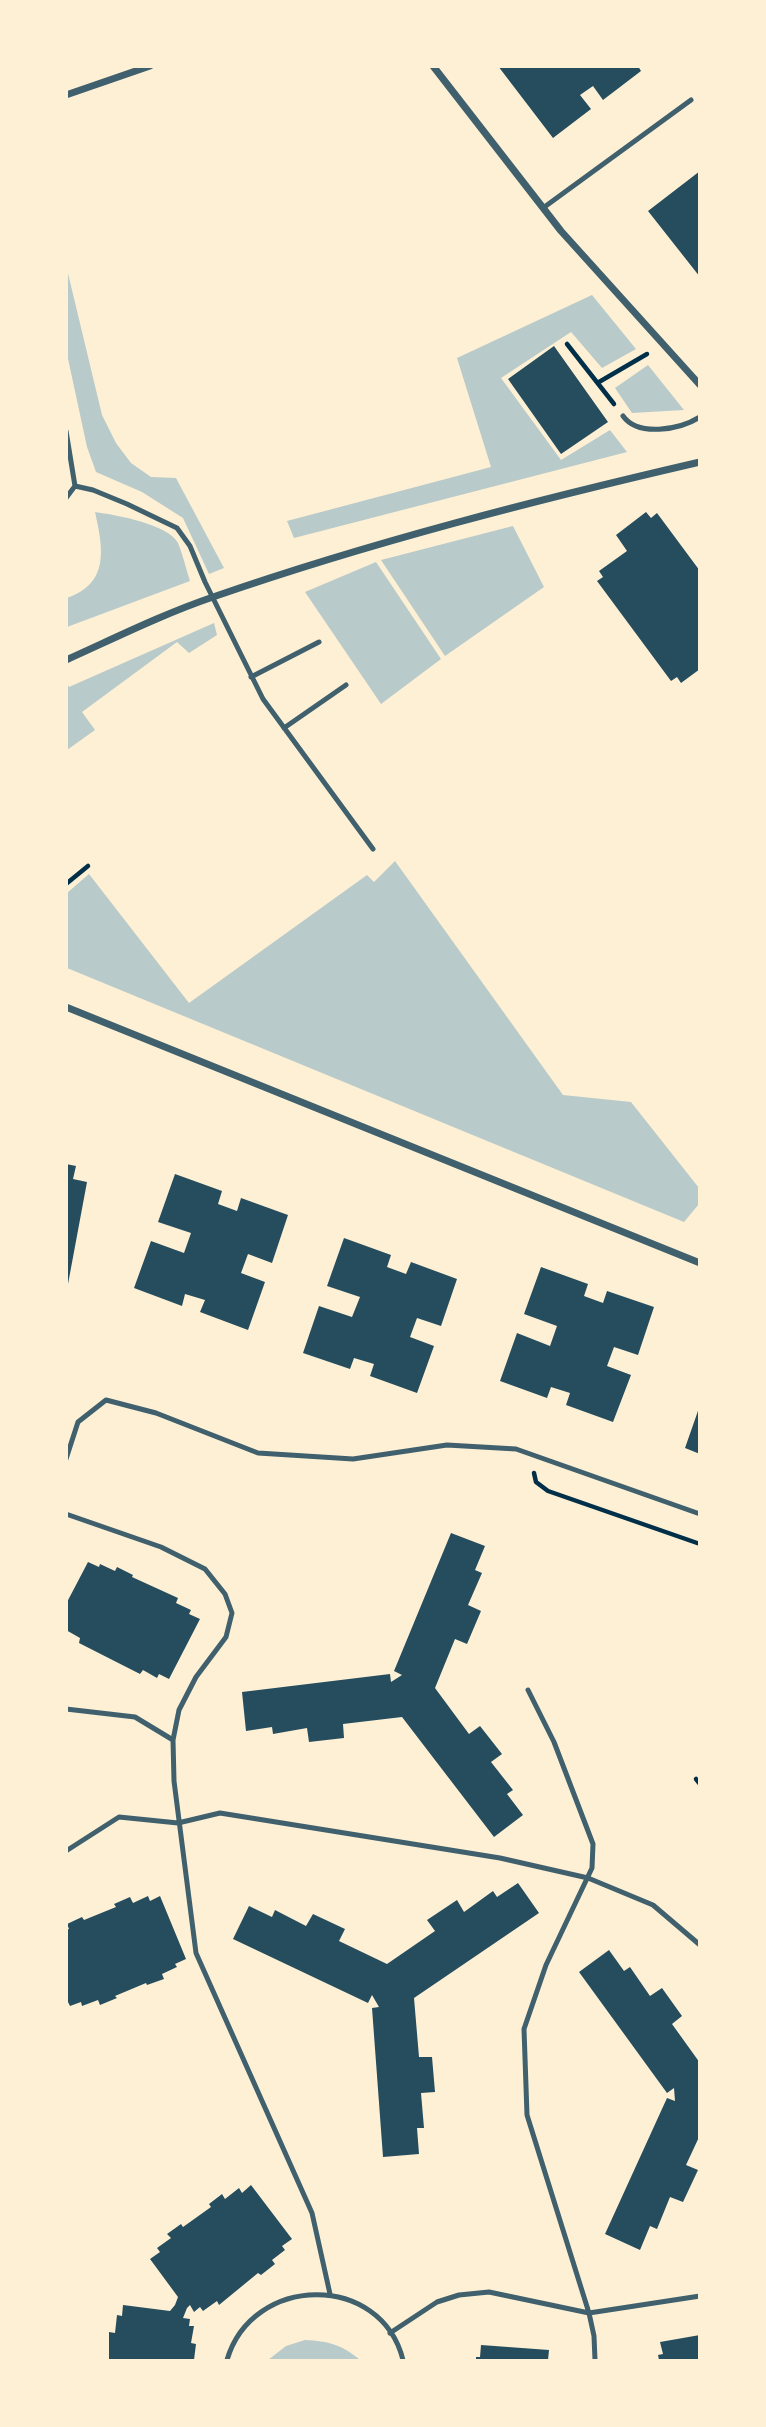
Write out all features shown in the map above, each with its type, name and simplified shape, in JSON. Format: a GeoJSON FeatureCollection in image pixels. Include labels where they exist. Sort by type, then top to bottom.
{"type":"FeatureCollection","features":[{"type":"Feature","properties":{"kind":"street"},"geometry":{"type":"LineString","coordinates":[[66,95],[150,66]]}},
{"type":"Feature","properties":{"kind":"street"},"geometry":{"type":"LineString","coordinates":[[433,66],[561,231],[699,385]]}},
{"type":"Feature","properties":{"kind":"street"},"geometry":{"type":"LineString","coordinates":[[66,660],[213,597],[392,541],[584,489],[698,465]]}},
{"type":"Feature","properties":{"kind":"street"},"geometry":{"type":"LineString","coordinates":[[66,1007],[699,1263]]}},
{"type":"Feature","properties":{"kind":"lane"},"geometry":{"type":"LineString","coordinates":[[543,208],[691,100]]}},
{"type":"Feature","properties":{"kind":"lane"},"geometry":{"type":"LineString","coordinates":[[623,416],[629,424],[654,430],[693,421],[699,417]]}},
{"type":"Feature","properties":{"kind":"lane"},"geometry":{"type":"LineString","coordinates":[[66,432],[75,486],[66,498]]}},
{"type":"Feature","properties":{"kind":"lane"},"geometry":{"type":"LineString","coordinates":[[75,486],[93,490],[177,528],[190,546],[263,699],[373,849]]}},
{"type":"Feature","properties":{"kind":"lane"},"geometry":{"type":"LineString","coordinates":[[251,677],[318,642]]}},
{"type":"Feature","properties":{"kind":"lane"},"geometry":{"type":"LineString","coordinates":[[284,728],[346,685]]}},
{"type":"Feature","properties":{"kind":"lane"},"geometry":{"type":"LineString","coordinates":[[66,1459],[78,1422],[106,1400],[156,1413],[258,1453],[352,1459],[447,1445],[516,1449],[699,1514]]}},
{"type":"Feature","properties":{"kind":"lane"},"geometry":{"type":"LineString","coordinates":[[66,1514],[160,1547],[205,1569],[225,1594],[232,1613],[226,1637],[196,1677],[179,1710],[173,1740],[178,1823],[195,1953],[313,2213],[330,2294]]}},
{"type":"Feature","properties":{"kind":"lane"},"geometry":{"type":"LineString","coordinates":[[528,1690],[554,1742],[593,1844],[592,1868],[546,1965],[524,2029],[527,2115],[589,2313],[594,2336],[595,2361]]}},
{"type":"Feature","properties":{"kind":"lane"},"geometry":{"type":"LineString","coordinates":[[66,1709],[135,1717],[173,1740]]}},
{"type":"Feature","properties":{"kind":"lane"},"geometry":{"type":"LineString","coordinates":[[66,1851],[119,1817],[178,1823],[220,1813],[500,1858],[588,1878],[653,1905],[699,1945]]}},
{"type":"Feature","properties":{"kind":"lane"},"geometry":{"type":"LineString","coordinates":[[390,2333],[437,2302],[479,2292],[589,2313],[699,2296]]}},
{"type":"Feature","properties":{"kind":"lane"},"geometry":{"type":"LineString","coordinates":[[227,2361],[231,2347],[248,2322],[272,2304],[300,2295],[330,2294],[358,2304],[383,2323],[401,2349],[403,2361]]}},
{"type":"Feature","properties":{"kind":"path"},"geometry":{"type":"LineString","coordinates":[[567,344],[623,416]]}},
{"type":"Feature","properties":{"kind":"path"},"geometry":{"type":"LineString","coordinates":[[599,382],[663,345]]}},
{"type":"Feature","properties":{"kind":"path"},"geometry":{"type":"LineString","coordinates":[[66,884],[88,866]]}},
{"type":"Feature","properties":{"kind":"path"},"geometry":{"type":"LineString","coordinates":[[537,1457],[534,1469],[536,1482],[548,1491],[699,1544]]}},
{"type":"Feature","properties":{"kind":"shaded area"},"geometry":{"type":"Polygon","coordinates":[[[66,265],[102,415],[116,443],[131,463],[151,477],[176,478],[224,568],[209,574],[183,518],[142,492],[96,472],[87,447],[67,354],[66,265]]]}},
{"type":"Feature","properties":{"kind":"shaded area"},"geometry":{"type":"Polygon","coordinates":[[[592,295],[636,349],[602,368],[571,332],[501,378],[561,460],[610,430],[627,452],[294,538],[287,521],[491,467],[457,358],[592,295]]]}},
{"type":"Feature","properties":{"kind":"shaded area"},"geometry":{"type":"Polygon","coordinates":[[[648,365],[684,410],[632,413],[615,388],[648,365]]]}},
{"type":"Feature","properties":{"kind":"shaded area"},"geometry":{"type":"Polygon","coordinates":[[[95,512],[141,522],[172,536],[178,543],[190,581],[67,627],[67,598],[91,583],[100,563],[100,539],[95,512]]]}},
{"type":"Feature","properties":{"kind":"shaded area"},"geometry":{"type":"Polygon","coordinates":[[[513,526],[544,587],[445,656],[381,560],[513,526]]]}},
{"type":"Feature","properties":{"kind":"shaded area"},"geometry":{"type":"Polygon","coordinates":[[[376,562],[441,659],[381,704],[305,592],[376,562]]]}},
{"type":"Feature","properties":{"kind":"shaded area"},"geometry":{"type":"Polygon","coordinates":[[[214,623],[217,635],[189,653],[177,642],[82,712],[95,730],[67,750],[67,683],[69,687],[214,623]]]}},
{"type":"Feature","properties":{"kind":"shaded area"},"geometry":{"type":"Polygon","coordinates":[[[395,861],[563,1095],[631,1102],[699,1188],[699,1204],[684,1222],[67,968],[67,893],[89,874],[189,1003],[367,875],[374,882],[395,861]]]}},
{"type":"Feature","properties":{"kind":"shaded area"},"geometry":{"type":"Polygon","coordinates":[[[305,2340],[335,2345],[360,2360],[268,2360],[286,2346],[305,2340]]]}},
{"type":"Feature","properties":{"kind":"building"},"geometry":{"type":"Polygon","coordinates":[[[498,66],[638,66],[641,71],[603,100],[593,86],[580,95],[591,109],[553,138],[498,66]]]}},
{"type":"Feature","properties":{"kind":"building"},"geometry":{"type":"Polygon","coordinates":[[[700,171],[700,277],[648,211],[700,171]]]}},
{"type":"Feature","properties":{"kind":"building"},"geometry":{"type":"Polygon","coordinates":[[[554,346],[608,422],[561,454],[508,379],[554,346]]]}},
{"type":"Feature","properties":{"kind":"building"},"geometry":{"type":"Polygon","coordinates":[[[646,512],[651,518],[657,513],[700,571],[700,669],[681,683],[677,677],[671,681],[597,581],[603,577],[599,571],[627,551],[616,535],[646,512]]]}},
{"type":"Feature","properties":{"kind":"building"},"geometry":{"type":"Polygon","coordinates":[[[66,1164],[76,1166],[73,1179],[87,1182],[68,1284],[66,1164]]]}},
{"type":"Feature","properties":{"kind":"building"},"geometry":{"type":"Polygon","coordinates":[[[175,1174],[222,1191],[218,1204],[237,1211],[241,1198],[288,1215],[272,1263],[248,1254],[241,1273],[265,1282],[248,1330],[200,1312],[205,1300],[185,1294],[182,1306],[134,1288],[151,1241],[184,1253],[191,1233],[158,1222],[175,1174]]]}},
{"type":"Feature","properties":{"kind":"building"},"geometry":{"type":"Polygon","coordinates":[[[344,1238],[391,1255],[387,1267],[406,1274],[411,1262],[457,1279],[441,1326],[417,1318],[410,1337],[434,1346],[417,1393],[370,1376],[374,1364],[354,1358],[350,1369],[303,1353],[319,1306],[352,1317],[360,1297],[327,1286],[344,1238]]]}},
{"type":"Feature","properties":{"kind":"building"},"geometry":{"type":"Polygon","coordinates":[[[541,1267],[588,1284],[584,1296],[603,1303],[607,1291],[654,1307],[638,1355],[614,1347],[607,1366],[631,1375],[613,1422],[566,1405],[570,1393],[551,1387],[547,1398],[500,1381],[517,1333],[550,1346],[557,1326],[524,1314],[541,1267]]]}},
{"type":"Feature","properties":{"kind":"building"},"geometry":{"type":"Polygon","coordinates":[[[700,1408],[700,1454],[685,1448],[700,1408]]]}},
{"type":"Feature","properties":{"kind":"building"},"geometry":{"type":"Polygon","coordinates":[[[451,1533],[485,1546],[475,1570],[482,1573],[468,1605],[481,1611],[467,1644],[455,1639],[435,1688],[469,1734],[480,1726],[502,1754],[491,1762],[513,1790],[507,1794],[523,1815],[494,1837],[402,1717],[343,1724],[344,1738],[309,1742],[307,1728],[273,1734],[272,1727],[246,1731],[242,1692],[390,1674],[391,1682],[402,1675],[394,1671],[451,1533]]]}},
{"type":"Feature","properties":{"kind":"building"},"geometry":{"type":"Polygon","coordinates":[[[88,1562],[115,1571],[117,1567],[133,1575],[132,1577],[178,1598],[176,1603],[191,1610],[189,1614],[200,1619],[169,1679],[159,1674],[157,1678],[143,1670],[140,1674],[79,1643],[80,1638],[66,1630],[66,1604],[88,1562]]]}},
{"type":"Feature","properties":{"kind":"building"},"geometry":{"type":"Polygon","coordinates":[[[518,1883],[539,1913],[414,1998],[419,2057],[432,2057],[435,2092],[421,2093],[424,2128],[417,2128],[419,2154],[383,2157],[372,2008],[379,2007],[372,1995],[368,2003],[233,1939],[249,1906],[272,1917],[275,1910],[306,1926],[313,1914],[345,1929],[339,1941],[387,1964],[435,1931],[427,1920],[457,1900],[464,1912],[493,1891],[497,1897],[518,1883]]]}},
{"type":"Feature","properties":{"kind":"building"},"geometry":{"type":"Polygon","coordinates":[[[148,1896],[150,1901],[160,1896],[186,1959],[162,1974],[164,1979],[147,1985],[146,1983],[100,2005],[98,2000],[82,2006],[81,2002],[70,2006],[66,1998],[67,1924],[116,1907],[114,1904],[130,1897],[133,1903],[148,1896]]]}},
{"type":"Feature","properties":{"kind":"building"},"geometry":{"type":"Polygon","coordinates":[[[609,1950],[624,1971],[630,1967],[650,1996],[662,1988],[682,2016],[672,2024],[700,2063],[700,2135],[686,2165],[698,2170],[683,2202],[670,2197],[657,2229],[650,2226],[640,2250],[605,2234],[667,2098],[675,2101],[674,2088],[667,2093],[579,1972],[609,1950]]]}},
{"type":"Feature","properties":{"kind":"building"},"geometry":{"type":"Polygon","coordinates":[[[251,2185],[292,2239],[282,2246],[285,2250],[272,2260],[275,2264],[261,2275],[258,2273],[219,2305],[217,2301],[203,2311],[200,2307],[194,2312],[190,2305],[187,2308],[183,2318],[190,2319],[189,2326],[194,2326],[191,2343],[196,2344],[194,2360],[109,2360],[109,2332],[115,2333],[117,2315],[122,2316],[123,2305],[170,2311],[175,2305],[178,2297],[150,2259],[160,2252],[157,2248],[171,2238],[167,2234],[181,2224],[183,2227],[211,2207],[209,2204],[222,2194],[225,2199],[239,2188],[242,2193],[251,2185]]]}},
{"type":"Feature","properties":{"kind":"building"},"geometry":{"type":"Polygon","coordinates":[[[700,2335],[700,2360],[659,2360],[658,2355],[663,2354],[660,2342],[700,2335]]]}},
{"type":"Feature","properties":{"kind":"building"},"geometry":{"type":"Polygon","coordinates":[[[481,2345],[549,2350],[548,2360],[476,2360],[476,2357],[480,2357],[481,2345]]]}}]}
